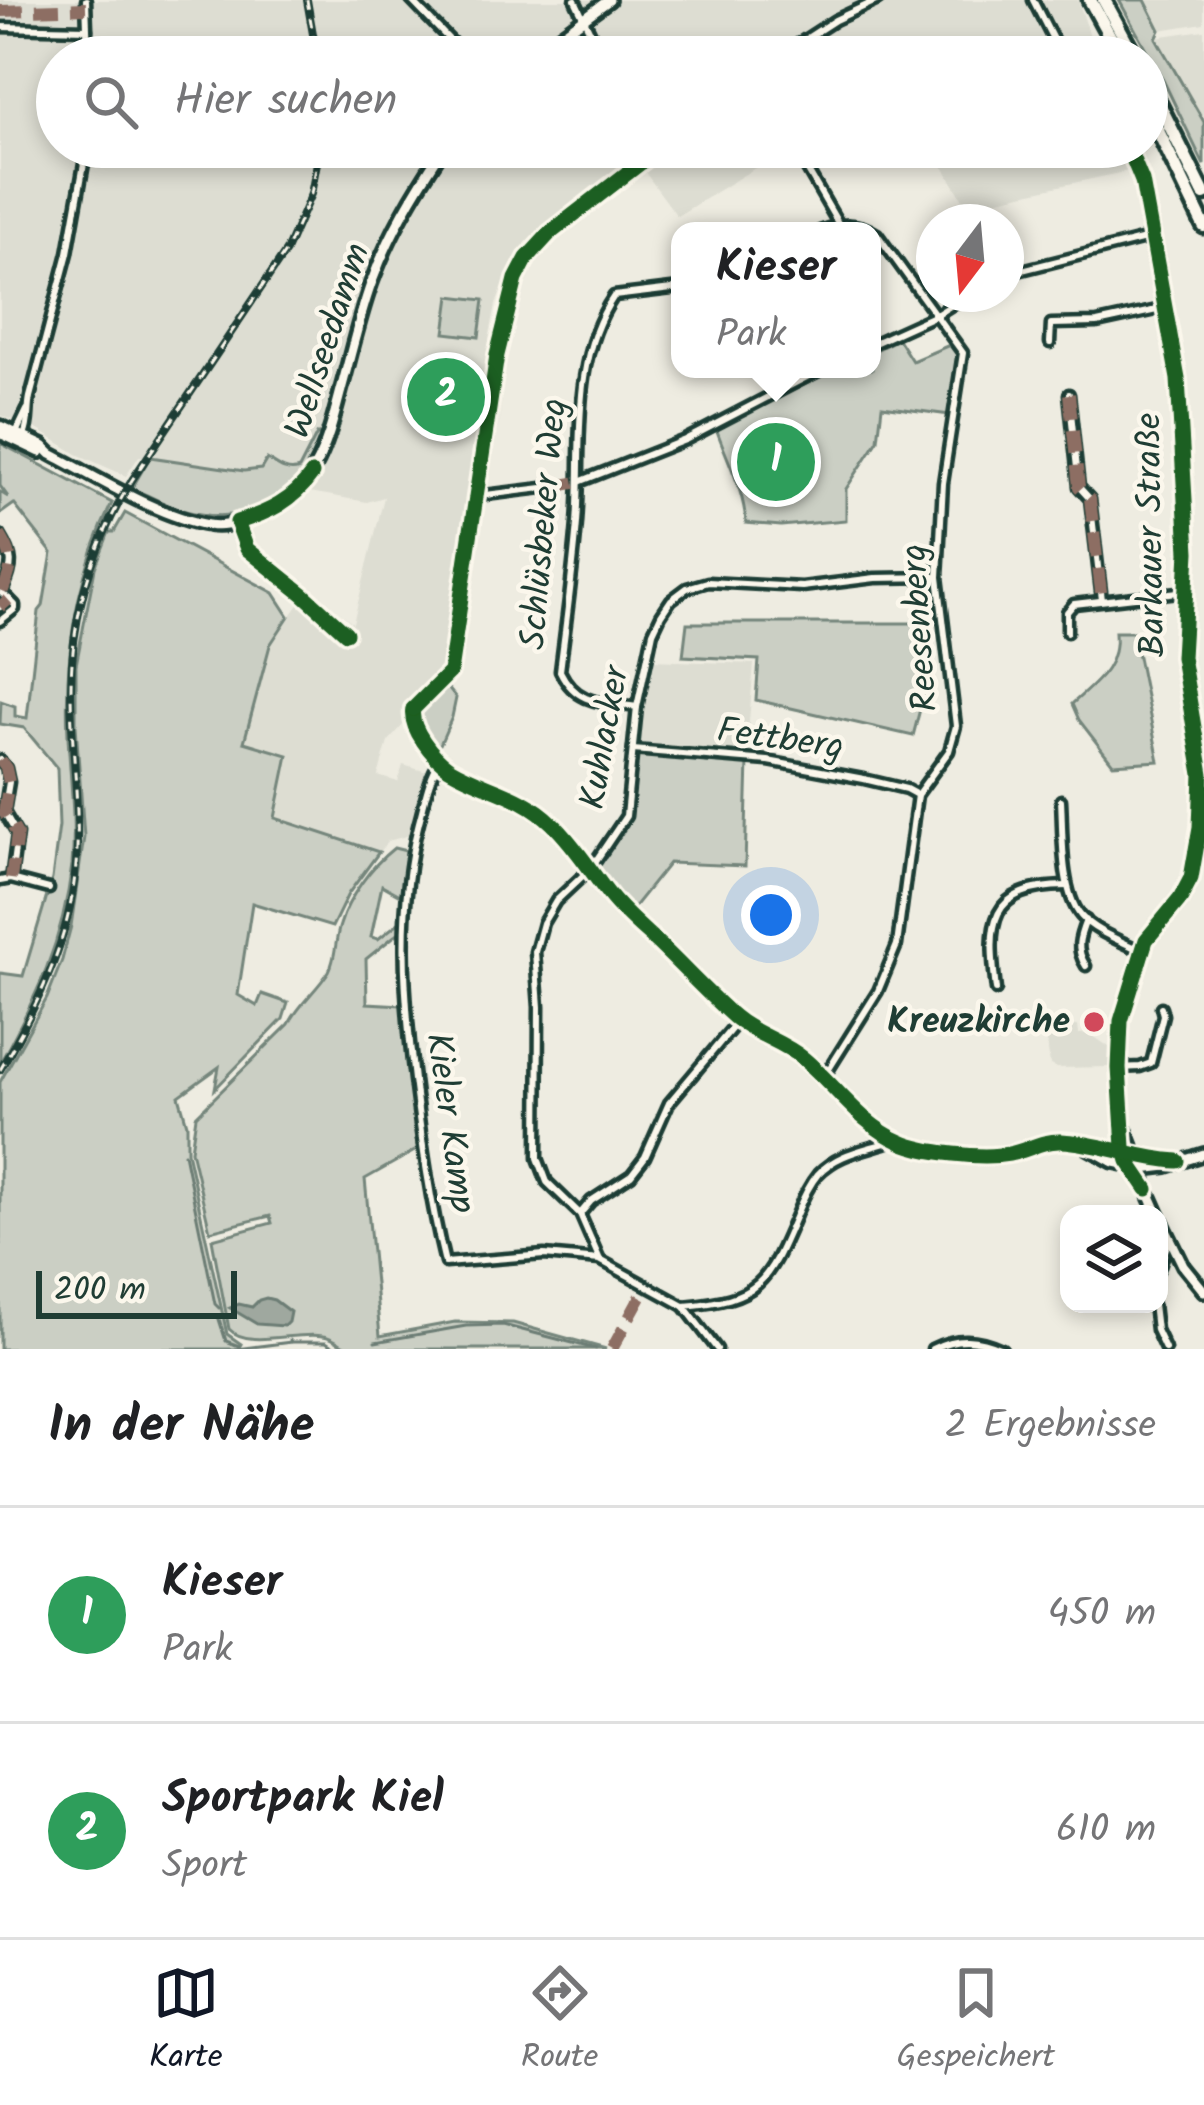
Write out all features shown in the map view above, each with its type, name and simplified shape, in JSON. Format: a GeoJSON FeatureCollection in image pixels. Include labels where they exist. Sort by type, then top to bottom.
{"type":"FeatureCollection","features":[{"type":"Feature","properties":{"kind":"highway"},"geometry":{"type":"LineString","coordinates":[[1090,0],[1109,36]]}},
{"type":"Feature","properties":{"kind":"highway"},"geometry":{"type":"LineString","coordinates":[[1104,0],[1124,36]]}},
{"type":"Feature","properties":{"kind":"highway"},"geometry":{"type":"LineString","coordinates":[[1168,122],[1204,194]]}},
{"type":"Feature","properties":{"kind":"highway"},"geometry":{"type":"LineString","coordinates":[[1168,151],[1204,226]]}},
{"type":"Feature","properties":{"kind":"main road"},"geometry":{"type":"LineString","coordinates":[[559,36],[609,0]]}},
{"type":"Feature","properties":{"kind":"main road","name":"Wellseedamm"},"geometry":{"type":"LineString","coordinates":[[0,430],[160,508],[197,521],[234,522],[285,502],[318,464],[381,258],[430,168]]}},
{"type":"Feature","properties":{"kind":"main road"},"geometry":{"type":"LineString","coordinates":[[1134,1162],[1178,1161],[1204,1154]]}},
{"type":"Feature","properties":{"kind":"main road","name":"Barkauer Straße"},"geometry":{"type":"LineString","coordinates":[[1134,1162],[1154,1205]]}},
{"type":"Feature","properties":{"kind":"main road","name":"Barkauer Straße"},"geometry":{"type":"LineString","coordinates":[[1169,1238],[1204,1291]]}},
{"type":"Feature","properties":{"kind":"street"},"geometry":{"type":"LineString","coordinates":[[86,0],[87,36]]}},
{"type":"Feature","properties":{"kind":"street"},"geometry":{"type":"LineString","coordinates":[[411,0],[446,36]]}},
{"type":"Feature","properties":{"kind":"street"},"geometry":{"type":"LineString","coordinates":[[575,0],[592,36]]}},
{"type":"Feature","properties":{"kind":"street"},"geometry":{"type":"LineString","coordinates":[[810,36],[878,0]]}},
{"type":"Feature","properties":{"kind":"street"},"geometry":{"type":"LineString","coordinates":[[1033,0],[1051,36]]}},
{"type":"Feature","properties":{"kind":"street"},"geometry":{"type":"LineString","coordinates":[[0,27],[87,29]]}},
{"type":"Feature","properties":{"kind":"street"},"geometry":{"type":"LineString","coordinates":[[18,438],[68,253],[83,168]]}},
{"type":"Feature","properties":{"kind":"street"},"geometry":{"type":"LineString","coordinates":[[628,168],[563,222],[527,258],[517,279],[504,323],[450,672],[413,709],[413,724],[440,761],[516,797],[552,822],[622,908],[738,1021],[782,1042],[895,1140],[974,1154],[1011,1154],[1048,1141],[1075,1142],[1134,1162]]}},
{"type":"Feature","properties":{"kind":"street"},"geometry":{"type":"LineString","coordinates":[[806,168],[838,222]]}},
{"type":"Feature","properties":{"kind":"street","name":"Barkauer Straße"},"geometry":{"type":"LineString","coordinates":[[1134,1162],[1119,1068],[1121,1021],[1141,951],[1191,878],[1202,774],[1182,657],[1187,591],[1178,379],[1136,168]]}},
{"type":"Feature","properties":{"kind":"street"},"geometry":{"type":"LineString","coordinates":[[1024,269],[1153,237]]}},
{"type":"Feature","properties":{"kind":"street","name":"Reesenberg"},"geometry":{"type":"LineString","coordinates":[[824,1077],[878,991],[897,945],[917,795],[949,751],[956,726],[938,577],[943,483],[963,353],[881,239]]}},
{"type":"Feature","properties":{"kind":"street","name":"Schlüsbeker Weg"},"geometry":{"type":"LineString","coordinates":[[637,707],[583,698],[568,688],[560,671],[580,482],[579,422],[597,332],[614,296],[671,289]]}},
{"type":"Feature","properties":{"kind":"street"},"geometry":{"type":"LineString","coordinates":[[1050,343],[1051,324],[1085,325],[1166,308]]}},
{"type":"Feature","properties":{"kind":"street"},"geometry":{"type":"LineString","coordinates":[[881,340],[941,312]]}},
{"type":"Feature","properties":{"kind":"street"},"geometry":{"type":"LineString","coordinates":[[580,482],[685,440],[805,378]]}},
{"type":"Feature","properties":{"kind":"street"},"geometry":{"type":"LineString","coordinates":[[1069,394],[1079,487],[1090,499],[1102,600]]}},
{"type":"Feature","properties":{"kind":"street"},"geometry":{"type":"LineString","coordinates":[[477,496],[550,488]]}},
{"type":"Feature","properties":{"kind":"street"},"geometry":{"type":"LineString","coordinates":[[234,522],[248,549],[346,633]]}},
{"type":"Feature","properties":{"kind":"street"},"geometry":{"type":"LineString","coordinates":[[0,535],[13,562],[2,593],[15,605],[0,621]]}},
{"type":"Feature","properties":{"kind":"street","name":"Kuhlacker"},"geometry":{"type":"LineString","coordinates":[[599,1260],[580,1214],[547,1182],[538,1158],[535,952],[556,901],[591,868],[626,816],[637,707],[653,632],[671,601],[709,582],[802,587],[875,578],[938,577]]}},
{"type":"Feature","properties":{"kind":"street"},"geometry":{"type":"LineString","coordinates":[[1067,632],[1067,612],[1074,604],[1187,591]]}},
{"type":"Feature","properties":{"kind":"street"},"geometry":{"type":"LineString","coordinates":[[0,607],[9,599]]}},
{"type":"Feature","properties":{"kind":"street","name":"Fettberg"},"geometry":{"type":"LineString","coordinates":[[633,750],[768,760],[917,795]]}},
{"type":"Feature","properties":{"kind":"street"},"geometry":{"type":"LineString","coordinates":[[0,760],[6,768],[4,812],[17,834],[11,880]]}},
{"type":"Feature","properties":{"kind":"street","name":"Kieler Kamp"},"geometry":{"type":"LineString","coordinates":[[440,761],[430,778],[414,844],[404,945],[425,1174],[445,1263],[544,1256],[599,1260],[684,1306],[717,1349]]}},
{"type":"Feature","properties":{"kind":"street"},"geometry":{"type":"LineString","coordinates":[[1061,800],[1067,886],[1073,902],[1086,920],[1141,951]]}},
{"type":"Feature","properties":{"kind":"street"},"geometry":{"type":"LineString","coordinates":[[1191,878],[1204,885]]}},
{"type":"Feature","properties":{"kind":"street"},"geometry":{"type":"LineString","coordinates":[[0,881],[50,889]]}},
{"type":"Feature","properties":{"kind":"street"},"geometry":{"type":"LineString","coordinates":[[996,990],[992,933],[1003,905],[1027,890],[1067,886]]}},
{"type":"Feature","properties":{"kind":"street"},"geometry":{"type":"LineString","coordinates":[[1086,920],[1078,953],[1086,967]]}},
{"type":"Feature","properties":{"kind":"street"},"geometry":{"type":"LineString","coordinates":[[1119,1068],[1151,1063],[1161,1007]]}},
{"type":"Feature","properties":{"kind":"street"},"geometry":{"type":"LineString","coordinates":[[580,1214],[591,1201],[631,1175],[669,1103],[738,1021]]}},
{"type":"Feature","properties":{"kind":"street"},"geometry":{"type":"LineString","coordinates":[[684,1306],[719,1303],[744,1295],[764,1281],[820,1172],[862,1148],[895,1140]]}},
{"type":"Feature","properties":{"kind":"street"},"geometry":{"type":"LineString","coordinates":[[1075,1142],[1112,1163],[1134,1162]]}},
{"type":"Feature","properties":{"kind":"street"},"geometry":{"type":"LineString","coordinates":[[1154,1313],[1165,1349]]}},
{"type":"Feature","properties":{"kind":"street"},"geometry":{"type":"LineString","coordinates":[[932,1349],[970,1339],[1002,1349]]}},
{"type":"Feature","properties":{"kind":"shaded area"},"geometry":{"type":"Polygon","coordinates":[[[0,0],[1078,0],[1090,36],[36,36],[36,168],[625,168],[549,224],[514,259],[496,304],[454,607],[441,669],[435,681],[403,711],[403,725],[388,742],[378,776],[398,782],[403,765],[427,772],[410,835],[388,841],[379,852],[275,818],[243,742],[270,645],[310,589],[353,623],[384,497],[367,502],[310,492],[301,479],[261,469],[244,471],[139,456],[126,476],[0,415],[0,0]]]}},
{"type":"Feature","properties":{"kind":"shaded area"},"geometry":{"type":"Polygon","coordinates":[[[1119,0],[1145,0],[1160,30],[1157,36],[1139,36],[1119,0]]]}},
{"type":"Feature","properties":{"kind":"shaded area"},"geometry":{"type":"Polygon","coordinates":[[[1145,0],[1204,0],[1204,23],[1160,30],[1145,0]]]}},
{"type":"Feature","properties":{"kind":"shaded area"},"geometry":{"type":"Polygon","coordinates":[[[1204,30],[1204,122],[1168,60],[1168,36],[1162,36],[1204,30]]]}},
{"type":"Feature","properties":{"kind":"shaded area"},"geometry":{"type":"Polygon","coordinates":[[[1168,59],[1204,122],[1204,165],[1168,90],[1168,59]]]}},
{"type":"Feature","properties":{"kind":"shaded area"},"geometry":{"type":"Polygon","coordinates":[[[642,168],[755,168],[677,216],[642,168]]]}},
{"type":"Feature","properties":{"kind":"shaded area"},"geometry":{"type":"Polygon","coordinates":[[[944,168],[1132,168],[966,204],[944,168]]]}},
{"type":"Feature","properties":{"kind":"shaded area"},"geometry":{"type":"Polygon","coordinates":[[[450,296],[484,300],[479,337],[445,333],[450,296]]]}},
{"type":"Feature","properties":{"kind":"shaded area"},"geometry":{"type":"Polygon","coordinates":[[[898,339],[912,361],[952,344],[957,355],[950,415],[882,406],[878,440],[846,489],[846,520],[781,526],[746,523],[739,487],[716,428],[819,378],[881,378],[881,348],[898,339]]]}},
{"type":"Feature","properties":{"kind":"shaded area"},"geometry":{"type":"Polygon","coordinates":[[[317,434],[324,437],[303,474],[289,489],[256,509],[216,516],[194,513],[132,488],[150,457],[244,471],[261,469],[267,459],[286,470],[299,469],[317,434]]]}},
{"type":"Feature","properties":{"kind":"shaded area"},"geometry":{"type":"Polygon","coordinates":[[[0,443],[112,503],[89,559],[71,646],[67,706],[73,833],[68,893],[46,968],[0,1063],[0,973],[23,976],[52,879],[59,826],[57,768],[24,728],[0,724],[1,701],[15,706],[15,716],[27,718],[39,611],[52,553],[14,504],[0,514],[0,492],[8,497],[0,486],[0,443]]]}},
{"type":"Feature","properties":{"kind":"shaded area"},"geometry":{"type":"Polygon","coordinates":[[[125,513],[274,593],[289,616],[270,645],[244,742],[288,755],[275,818],[379,852],[348,894],[332,927],[252,903],[238,995],[257,1006],[262,994],[288,1003],[283,1019],[215,1089],[219,1067],[179,1096],[227,1334],[241,1344],[238,1349],[0,1349],[0,1082],[47,998],[71,926],[84,837],[76,665],[95,568],[109,532],[114,532],[125,513]]]}},
{"type":"Feature","properties":{"kind":"shaded area"},"geometry":{"type":"Polygon","coordinates":[[[687,623],[917,623],[924,694],[913,736],[756,700],[759,660],[683,656],[687,623]]]}},
{"type":"Feature","properties":{"kind":"shaded area"},"geometry":{"type":"Polygon","coordinates":[[[1115,632],[1133,632],[1159,761],[1113,764],[1072,704],[1109,664],[1115,632]]]}},
{"type":"Feature","properties":{"kind":"shaded area"},"geometry":{"type":"Polygon","coordinates":[[[653,660],[754,664],[746,756],[638,748],[653,660]]]}},
{"type":"Feature","properties":{"kind":"shaded area"},"geometry":{"type":"Polygon","coordinates":[[[447,687],[456,698],[438,749],[420,715],[447,687]]]}},
{"type":"Feature","properties":{"kind":"shaded area"},"geometry":{"type":"Polygon","coordinates":[[[636,754],[748,761],[745,866],[669,863],[633,908],[596,868],[629,817],[636,754]]]}},
{"type":"Feature","properties":{"kind":"shaded area"},"geometry":{"type":"Polygon","coordinates":[[[394,848],[406,851],[402,896],[382,885],[371,937],[378,939],[401,921],[402,930],[366,959],[367,1003],[402,1005],[420,1148],[365,1179],[380,1336],[455,1322],[513,1323],[606,1349],[349,1349],[323,1336],[260,1339],[229,1329],[212,1239],[272,1223],[270,1216],[210,1231],[191,1150],[196,1116],[289,1024],[324,978],[349,904],[369,873],[394,848]]]}},
{"type":"Feature","properties":{"kind":"shaded area"},"geometry":{"type":"Polygon","coordinates":[[[1078,1026],[1079,1034],[1089,1033],[1109,1047],[1110,1067],[1050,1065],[1045,1027],[1078,1026]]]}},
{"type":"Feature","properties":{"kind":"shaded area"},"geometry":{"type":"Polygon","coordinates":[[[266,1298],[290,1312],[284,1326],[257,1324],[230,1308],[252,1307],[266,1298]]]}},
{"type":"Feature","properties":{"kind":"waterway"},"geometry":{"type":"LineString","coordinates":[[184,1153],[219,1308]]}},
{"type":"Feature","properties":{"kind":"waterway"},"geometry":{"type":"LineString","coordinates":[[218,1316],[226,1341],[239,1346]]}},
{"type":"Feature","properties":{"kind":"waterway"},"geometry":{"type":"LineString","coordinates":[[375,1342],[466,1326],[503,1325],[596,1349]]}},
{"type":"Feature","properties":{"kind":"waterway"},"geometry":{"type":"LineString","coordinates":[[290,1340],[326,1342],[337,1349]]}},
{"type":"Feature","properties":{"kind":"waterway"},"geometry":{"type":"LineString","coordinates":[[236,1349],[291,1342]]}},
{"type":"Feature","properties":{"kind":"railway"},"geometry":{"type":"LineString","coordinates":[[307,0],[313,36]]}},
{"type":"Feature","properties":{"kind":"railway"},"geometry":{"type":"LineString","coordinates":[[0,1070],[46,980],[70,908],[77,835],[72,662],[80,608],[96,555],[132,480],[286,251],[311,194],[316,168]]}},
{"type":"Feature","properties":{"kind":"marked path"},"geometry":{"type":"LineString","coordinates":[[0,11],[86,8]]}},
{"type":"Feature","properties":{"kind":"marked path"},"geometry":{"type":"LineString","coordinates":[[1069,394],[1079,487],[1090,499],[1102,600]]}},
{"type":"Feature","properties":{"kind":"marked path"},"geometry":{"type":"LineString","coordinates":[[551,487],[579,482]]}},
{"type":"Feature","properties":{"kind":"marked path"},"geometry":{"type":"LineString","coordinates":[[0,535],[11,564],[2,593],[9,599],[0,607]]}},
{"type":"Feature","properties":{"kind":"marked path"},"geometry":{"type":"LineString","coordinates":[[0,760],[9,782],[4,812],[17,834],[11,879]]}},
{"type":"Feature","properties":{"kind":"marked path"},"geometry":{"type":"LineString","coordinates":[[612,1349],[646,1287]]}},
{"type":"Feature","properties":{"kind":"cycle path"},"geometry":{"type":"LineString","coordinates":[[413,709],[450,672],[497,355],[516,279],[527,258],[550,233],[634,168]]}},
{"type":"Feature","properties":{"kind":"cycle path"},"geometry":{"type":"LineString","coordinates":[[1137,168],[1178,379],[1188,552],[1182,657],[1202,774],[1191,878],[1146,940],[1121,1021],[1124,1147],[1147,1189]]}},
{"type":"Feature","properties":{"kind":"cycle path"},"geometry":{"type":"LineString","coordinates":[[312,474],[279,505],[237,522],[247,549],[346,633]]}},
{"type":"Feature","properties":{"kind":"cycle path"},"geometry":{"type":"LineString","coordinates":[[413,709],[418,733],[443,763],[516,798],[553,824],[622,910],[725,1009],[804,1059],[887,1135],[912,1146],[954,1154],[1009,1154],[1062,1141],[1178,1161]]}},
{"type":"Feature","properties":{"kind":"place","name":"Sportpark Kiel"},"geometry":{"type":"Point","coordinates":[446,397]}},
{"type":"Feature","properties":{"kind":"place","name":"Kieser"},"geometry":{"type":"Point","coordinates":[776,462]}},
{"type":"Feature","properties":{"kind":"place","name":"Kreuzkirche"},"geometry":{"type":"Point","coordinates":[1094,1022]}}]}
